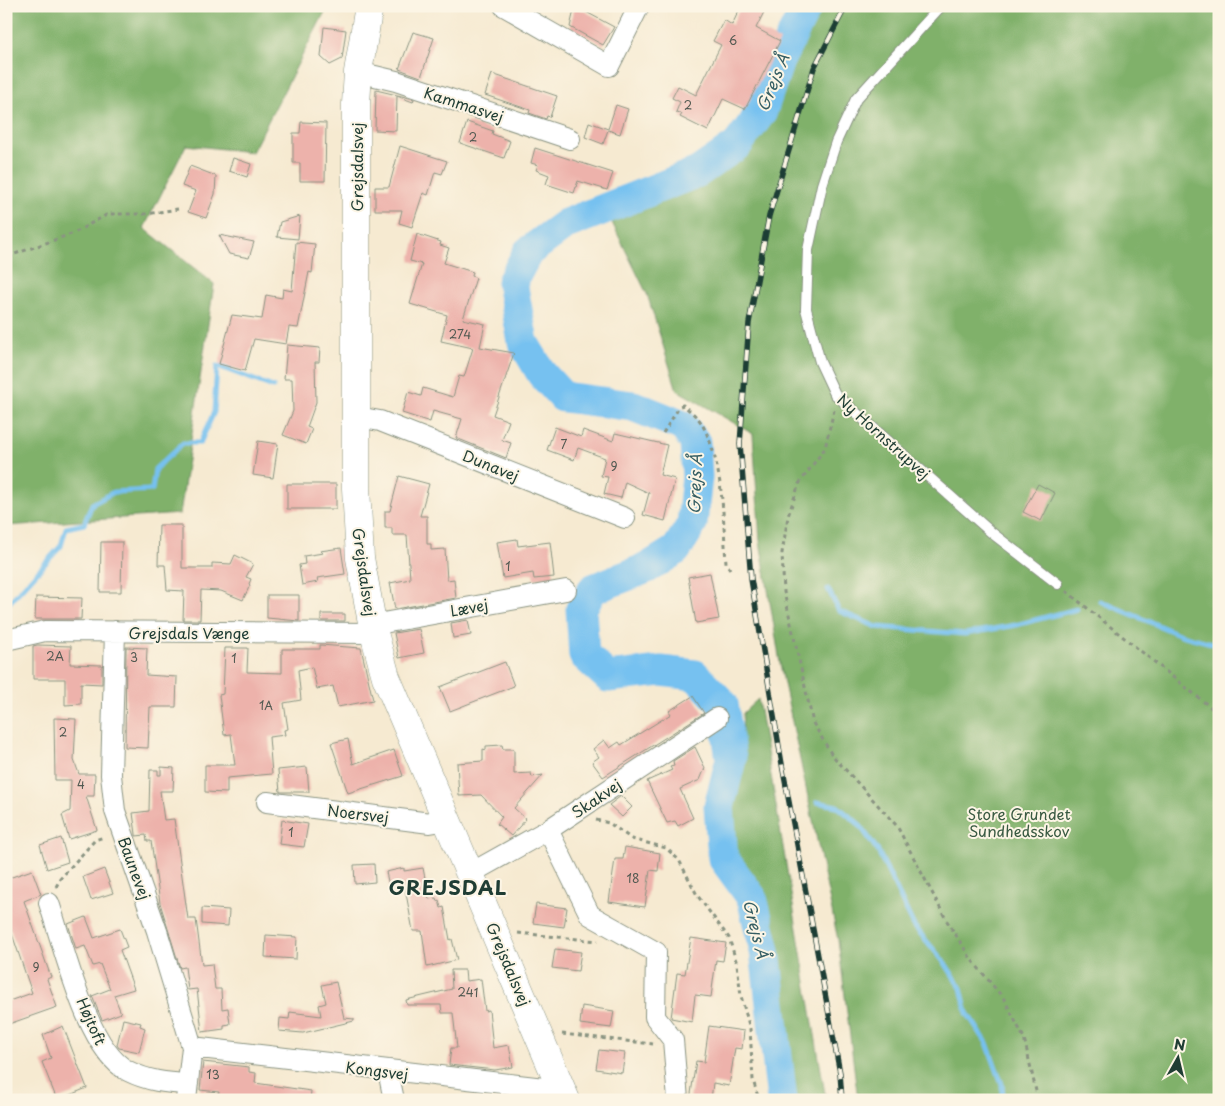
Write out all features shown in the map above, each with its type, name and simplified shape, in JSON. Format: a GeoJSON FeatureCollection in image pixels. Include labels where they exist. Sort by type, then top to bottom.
{"type":"FeatureCollection","features":[{"type":"Feature","properties":{"kind":"street","name":"Grejsdalsvej"},"geometry":{"type":"LineString","coordinates":[[369,6],[358,72],[356,104],[356,488],[360,558],[373,629],[386,676],[564,1095]]}},
{"type":"Feature","properties":{"kind":"street"},"geometry":{"type":"LineString","coordinates":[[504,6],[609,66],[639,6]]}},
{"type":"Feature","properties":{"kind":"street","name":"Kammasvej"},"geometry":{"type":"LineString","coordinates":[[358,72],[396,81],[570,139]]}},
{"type":"Feature","properties":{"kind":"street","name":"Dunavej"},"geometry":{"type":"LineString","coordinates":[[356,417],[380,421],[625,518]]}},
{"type":"Feature","properties":{"kind":"street","name":"Lævej"},"geometry":{"type":"LineString","coordinates":[[373,629],[566,590]]}},
{"type":"Feature","properties":{"kind":"street","name":"Grejsdals Vænge"},"geometry":{"type":"LineString","coordinates":[[6,640],[45,631],[373,629]]}},
{"type":"Feature","properties":{"kind":"street","name":"Baunevej"},"geometry":{"type":"LineString","coordinates":[[115,631],[111,775],[114,811],[157,931],[192,1047],[187,1092]]}},
{"type":"Feature","properties":{"kind":"street","name":"Skakvej"},"geometry":{"type":"LineString","coordinates":[[471,873],[548,830],[717,718]]}},
{"type":"Feature","properties":{"kind":"street","name":"Noersvej"},"geometry":{"type":"LineString","coordinates":[[267,802],[430,823],[448,820]]}},
{"type":"Feature","properties":{"kind":"street"},"geometry":{"type":"LineString","coordinates":[[548,830],[590,915],[656,952],[655,1017],[673,1040],[678,1100]]}},
{"type":"Feature","properties":{"kind":"street","name":"Højtoft"},"geometry":{"type":"LineString","coordinates":[[49,903],[88,1020],[104,1050],[126,1070],[154,1082],[187,1092]]}},
{"type":"Feature","properties":{"kind":"street","name":"Kongsvej"},"geometry":{"type":"LineString","coordinates":[[192,1047],[564,1095]]}},
{"type":"Feature","properties":{"kind":"street"},"geometry":{"type":"LineString","coordinates":[[388,1071],[394,1100]]}},
{"type":"Feature","properties":{"kind":"lane","name":"Ny Hornstrupvej"},"geometry":{"type":"LineString","coordinates":[[941,6],[856,99],[836,142],[822,184],[808,250],[806,309],[820,362],[835,394],[992,533],[1058,584]]}},
{"type":"Feature","properties":{"kind":"path"},"geometry":{"type":"LineString","coordinates":[[6,266],[12,254],[74,233],[108,214],[146,214],[178,209]]}},
{"type":"Feature","properties":{"kind":"path"},"geometry":{"type":"LineString","coordinates":[[835,394],[833,418],[825,448],[799,484],[788,516],[782,553],[784,592],[812,723],[832,755],[897,826],[947,921],[971,959],[1004,999],[1024,1038],[1038,1100]]}},
{"type":"Feature","properties":{"kind":"path"},"geometry":{"type":"LineString","coordinates":[[663,433],[680,406],[684,405],[702,422],[718,469],[726,562],[730,569]]}},
{"type":"Feature","properties":{"kind":"path"},"geometry":{"type":"LineString","coordinates":[[1058,584],[1219,714]]}},
{"type":"Feature","properties":{"kind":"path"},"geometry":{"type":"LineString","coordinates":[[571,815],[609,823],[632,839],[666,848],[679,860],[697,895],[728,938],[737,964],[741,996],[750,1029],[753,1080],[759,1100]]}},
{"type":"Feature","properties":{"kind":"path"},"geometry":{"type":"LineString","coordinates":[[49,903],[60,879],[95,840],[122,831]]}},
{"type":"Feature","properties":{"kind":"path"},"geometry":{"type":"LineString","coordinates":[[495,930],[604,942],[618,931]]}},
{"type":"Feature","properties":{"kind":"path"},"geometry":{"type":"LineString","coordinates":[[537,1031],[654,1044],[673,1040]]}},
{"type":"Feature","properties":{"kind":"green space"},"geometry":{"type":"Polygon","coordinates":[[[6,6],[328,6],[252,152],[186,145],[144,228],[214,284],[180,514],[6,526],[6,6]]]}},
{"type":"Feature","properties":{"kind":"green space","name":"Store Grundet Sundhedsskov"},"geometry":{"type":"Polygon","coordinates":[[[800,6],[1219,6],[1219,1100],[858,1100],[838,940],[781,669],[760,541],[753,434],[677,390],[647,294],[601,200],[717,152],[746,122],[771,58],[800,6]]]}},
{"type":"Feature","properties":{"kind":"green space"},"geometry":{"type":"Polygon","coordinates":[[[758,699],[826,1100],[792,1100],[775,941],[760,894],[730,845],[729,813],[741,751],[743,713],[758,699]]]}},
{"type":"Feature","properties":{"kind":"building"},"geometry":{"type":"Polygon","coordinates":[[[575,6],[614,27],[603,45],[570,27],[575,6]]]}},
{"type":"Feature","properties":{"kind":"building"},"geometry":{"type":"Polygon","coordinates":[[[741,6],[767,6],[756,28],[780,41],[745,109],[723,99],[708,131],[680,117],[682,114],[676,112],[680,102],[672,98],[678,86],[696,95],[721,45],[713,41],[724,20],[732,25],[741,6]]]}},
{"type":"Feature","properties":{"kind":"building"},"geometry":{"type":"Polygon","coordinates":[[[324,27],[346,30],[342,59],[330,65],[321,57],[324,27]]]}},
{"type":"Feature","properties":{"kind":"building"},"geometry":{"type":"Polygon","coordinates":[[[413,32],[434,38],[421,77],[399,69],[413,32]]]}},
{"type":"Feature","properties":{"kind":"building"},"geometry":{"type":"Polygon","coordinates":[[[492,74],[557,96],[550,117],[547,116],[546,119],[529,113],[530,110],[485,95],[492,74]]]}},
{"type":"Feature","properties":{"kind":"building"},"geometry":{"type":"Polygon","coordinates":[[[376,90],[414,99],[413,102],[397,96],[396,131],[375,130],[376,90]]]}},
{"type":"Feature","properties":{"kind":"building"},"geometry":{"type":"Polygon","coordinates":[[[616,105],[628,109],[620,134],[608,130],[603,144],[585,137],[589,122],[608,129],[616,105]]]}},
{"type":"Feature","properties":{"kind":"building"},"geometry":{"type":"Polygon","coordinates":[[[301,122],[326,123],[325,181],[300,181],[300,163],[293,163],[293,133],[300,133],[301,122]]]}},
{"type":"Feature","properties":{"kind":"building"},"geometry":{"type":"Polygon","coordinates":[[[467,122],[493,131],[492,134],[510,141],[504,158],[460,143],[467,122]]]}},
{"type":"Feature","properties":{"kind":"building"},"geometry":{"type":"Polygon","coordinates":[[[400,146],[447,161],[442,174],[435,172],[428,195],[423,193],[412,227],[399,223],[402,210],[375,210],[375,187],[389,187],[400,146]]]}},
{"type":"Feature","properties":{"kind":"building"},"geometry":{"type":"Polygon","coordinates":[[[535,148],[613,173],[607,190],[578,181],[574,193],[546,184],[549,175],[536,170],[538,165],[531,163],[535,148]]]}},
{"type":"Feature","properties":{"kind":"building"},"geometry":{"type":"Polygon","coordinates":[[[233,158],[251,164],[247,177],[229,171],[233,158]]]}},
{"type":"Feature","properties":{"kind":"building"},"geometry":{"type":"Polygon","coordinates":[[[190,166],[216,176],[215,194],[206,218],[188,212],[196,191],[182,186],[190,166]]]}},
{"type":"Feature","properties":{"kind":"building"},"geometry":{"type":"Polygon","coordinates":[[[300,216],[298,239],[277,237],[280,222],[300,216]]]}},
{"type":"Feature","properties":{"kind":"building"},"geometry":{"type":"Polygon","coordinates":[[[417,234],[441,242],[440,245],[449,248],[444,263],[473,272],[472,276],[476,278],[463,319],[485,324],[480,347],[514,353],[493,415],[509,421],[502,440],[511,443],[506,458],[456,438],[462,419],[433,411],[430,422],[402,413],[408,392],[421,396],[423,388],[453,397],[459,376],[464,377],[473,348],[441,341],[447,315],[410,304],[422,264],[410,261],[417,234]]]}},
{"type":"Feature","properties":{"kind":"building"},"geometry":{"type":"Polygon","coordinates":[[[219,235],[254,242],[249,258],[229,254],[219,235]]]}},
{"type":"Feature","properties":{"kind":"building"},"geometry":{"type":"Polygon","coordinates":[[[296,242],[315,244],[312,273],[309,272],[298,328],[289,327],[286,344],[254,339],[245,371],[219,364],[232,315],[262,319],[266,295],[282,298],[283,289],[292,291],[296,242]]]}},
{"type":"Feature","properties":{"kind":"building"},"geometry":{"type":"Polygon","coordinates":[[[287,345],[320,348],[319,362],[315,362],[316,402],[307,427],[312,429],[306,444],[283,435],[293,411],[292,379],[284,379],[287,345]]]}},
{"type":"Feature","properties":{"kind":"building"},"geometry":{"type":"Polygon","coordinates":[[[555,427],[581,437],[583,430],[613,441],[615,433],[667,445],[660,475],[675,479],[665,521],[643,515],[649,493],[625,482],[621,498],[604,494],[608,477],[601,476],[605,458],[578,448],[574,460],[547,450],[555,427]]]}},
{"type":"Feature","properties":{"kind":"building"},"geometry":{"type":"Polygon","coordinates":[[[258,441],[278,444],[273,478],[253,475],[258,441]]]}},
{"type":"Feature","properties":{"kind":"building"},"geometry":{"type":"Polygon","coordinates":[[[399,476],[429,484],[420,516],[427,516],[427,544],[431,544],[431,550],[445,549],[447,580],[454,579],[456,598],[395,609],[390,583],[410,579],[407,535],[392,535],[392,528],[385,528],[385,511],[390,511],[399,476]]]}},
{"type":"Feature","properties":{"kind":"building"},"geometry":{"type":"Polygon","coordinates":[[[287,484],[336,484],[336,509],[287,509],[287,484]]]}},
{"type":"Feature","properties":{"kind":"building"},"geometry":{"type":"Polygon","coordinates":[[[1038,484],[1055,493],[1041,521],[1023,512],[1038,484]]]}},
{"type":"Feature","properties":{"kind":"building"},"geometry":{"type":"Polygon","coordinates":[[[159,525],[182,525],[182,568],[212,568],[212,563],[231,564],[235,555],[253,564],[246,577],[251,579],[243,600],[221,591],[201,590],[200,620],[183,620],[184,591],[167,590],[165,565],[158,565],[159,525]]]}},
{"type":"Feature","properties":{"kind":"building"},"geometry":{"type":"Polygon","coordinates":[[[517,539],[518,546],[550,542],[554,577],[534,579],[533,573],[503,578],[497,542],[517,539]]]}},
{"type":"Feature","properties":{"kind":"building"},"geometry":{"type":"Polygon","coordinates":[[[101,542],[122,542],[121,592],[100,592],[101,542]]]}},
{"type":"Feature","properties":{"kind":"building"},"geometry":{"type":"Polygon","coordinates":[[[341,548],[345,574],[317,578],[318,582],[302,585],[299,565],[305,564],[304,556],[323,553],[320,551],[341,548]]]}},
{"type":"Feature","properties":{"kind":"building"},"geometry":{"type":"Polygon","coordinates":[[[710,573],[719,619],[696,623],[688,577],[710,573]]]}},
{"type":"Feature","properties":{"kind":"building"},"geometry":{"type":"Polygon","coordinates":[[[267,595],[299,595],[299,621],[267,618],[267,595]]]}},
{"type":"Feature","properties":{"kind":"building"},"geometry":{"type":"Polygon","coordinates":[[[36,597],[82,598],[81,619],[35,619],[36,597]]]}},
{"type":"Feature","properties":{"kind":"building"},"geometry":{"type":"Polygon","coordinates":[[[321,614],[345,614],[345,621],[321,621],[321,614]]]}},
{"type":"Feature","properties":{"kind":"building"},"geometry":{"type":"Polygon","coordinates":[[[468,620],[471,635],[453,638],[451,623],[468,620]]]}},
{"type":"Feature","properties":{"kind":"building"},"geometry":{"type":"Polygon","coordinates":[[[419,629],[424,653],[399,658],[394,633],[419,629]]]}},
{"type":"Feature","properties":{"kind":"building"},"geometry":{"type":"Polygon","coordinates":[[[320,645],[361,648],[373,700],[338,707],[333,686],[317,689],[312,667],[298,670],[301,700],[284,703],[288,729],[284,730],[285,735],[269,737],[272,774],[227,778],[227,793],[205,792],[205,765],[235,765],[231,734],[224,735],[219,695],[223,694],[225,648],[248,648],[247,672],[282,673],[282,649],[320,649],[320,645]]]}},
{"type":"Feature","properties":{"kind":"building"},"geometry":{"type":"Polygon","coordinates":[[[33,646],[71,646],[70,664],[102,665],[102,684],[81,683],[81,704],[65,705],[65,679],[33,679],[33,646]]]}},
{"type":"Feature","properties":{"kind":"building"},"geometry":{"type":"Polygon","coordinates":[[[126,647],[147,648],[146,675],[177,677],[176,707],[150,707],[148,748],[125,747],[126,647]]]}},
{"type":"Feature","properties":{"kind":"building"},"geometry":{"type":"Polygon","coordinates":[[[505,662],[514,686],[450,711],[440,687],[505,662]]]}},
{"type":"Feature","properties":{"kind":"building"},"geometry":{"type":"Polygon","coordinates":[[[693,696],[704,713],[603,777],[592,762],[599,757],[593,749],[604,740],[610,748],[619,742],[621,745],[671,714],[669,711],[693,696]]]}},
{"type":"Feature","properties":{"kind":"building"},"geometry":{"type":"Polygon","coordinates":[[[54,718],[76,719],[74,760],[79,774],[95,774],[94,796],[86,796],[97,830],[69,839],[62,815],[70,811],[71,780],[55,780],[54,718]]]}},
{"type":"Feature","properties":{"kind":"building"},"geometry":{"type":"Polygon","coordinates":[[[348,739],[353,764],[394,750],[403,776],[348,793],[331,743],[348,739]]]}},
{"type":"Feature","properties":{"kind":"building"},"geometry":{"type":"Polygon","coordinates":[[[502,745],[503,749],[514,749],[514,774],[531,773],[532,777],[543,775],[514,808],[526,819],[511,836],[497,824],[502,817],[481,795],[459,796],[457,763],[483,761],[483,749],[486,750],[486,746],[502,745]]]}},
{"type":"Feature","properties":{"kind":"building"},"geometry":{"type":"Polygon","coordinates":[[[695,747],[705,768],[700,780],[680,789],[693,818],[678,826],[675,821],[667,823],[647,781],[672,770],[670,767],[674,766],[673,761],[695,747]]]}},
{"type":"Feature","properties":{"kind":"building"},"geometry":{"type":"Polygon","coordinates":[[[161,767],[174,768],[173,791],[160,791],[164,820],[174,819],[188,919],[196,919],[202,965],[212,964],[215,989],[221,989],[222,1009],[228,1008],[230,1024],[224,1025],[224,1029],[202,1032],[197,989],[188,990],[185,967],[180,968],[160,903],[151,841],[147,841],[146,835],[136,836],[133,813],[149,811],[150,770],[158,770],[158,775],[161,775],[161,767]]]}},
{"type":"Feature","properties":{"kind":"building"},"geometry":{"type":"Polygon","coordinates":[[[307,767],[309,792],[280,792],[278,770],[307,767]]]}},
{"type":"Feature","properties":{"kind":"building"},"geometry":{"type":"Polygon","coordinates":[[[621,796],[632,807],[622,817],[609,805],[621,796]]]}},
{"type":"Feature","properties":{"kind":"building"},"geometry":{"type":"Polygon","coordinates":[[[282,820],[308,824],[304,847],[279,844],[282,820]]]}},
{"type":"Feature","properties":{"kind":"building"},"geometry":{"type":"Polygon","coordinates":[[[61,838],[68,862],[47,869],[40,845],[61,838]]]}},
{"type":"Feature","properties":{"kind":"building"},"geometry":{"type":"Polygon","coordinates":[[[625,847],[660,853],[658,871],[650,870],[645,907],[609,902],[615,859],[623,859],[625,847]]]}},
{"type":"Feature","properties":{"kind":"building"},"geometry":{"type":"Polygon","coordinates":[[[374,864],[375,882],[355,884],[354,865],[374,864]]]}},
{"type":"Feature","properties":{"kind":"building"},"geometry":{"type":"Polygon","coordinates":[[[404,868],[404,871],[423,868],[429,899],[436,898],[437,901],[439,900],[441,908],[444,907],[450,940],[452,939],[457,960],[427,967],[422,931],[413,931],[405,888],[390,891],[386,872],[404,868]]]}},
{"type":"Feature","properties":{"kind":"building"},"geometry":{"type":"Polygon","coordinates":[[[104,869],[113,893],[91,900],[83,877],[104,869]]]}},
{"type":"Feature","properties":{"kind":"building"},"geometry":{"type":"Polygon","coordinates":[[[32,870],[41,894],[24,901],[51,977],[47,979],[57,1007],[6,1025],[6,1002],[32,993],[10,928],[6,929],[6,879],[32,870]]]}},
{"type":"Feature","properties":{"kind":"building"},"geometry":{"type":"Polygon","coordinates":[[[536,904],[567,908],[564,927],[533,923],[536,904]]]}},
{"type":"Feature","properties":{"kind":"building"},"geometry":{"type":"Polygon","coordinates":[[[202,908],[229,910],[228,926],[202,924],[202,908]]]}},
{"type":"Feature","properties":{"kind":"building"},"geometry":{"type":"Polygon","coordinates":[[[86,917],[94,938],[120,929],[127,947],[120,950],[134,989],[114,995],[121,1013],[102,1020],[92,996],[110,989],[100,964],[93,966],[85,946],[76,949],[68,924],[86,917]]]}},
{"type":"Feature","properties":{"kind":"building"},"geometry":{"type":"Polygon","coordinates":[[[266,935],[297,937],[296,959],[265,957],[266,935]]]}},
{"type":"Feature","properties":{"kind":"building"},"geometry":{"type":"Polygon","coordinates":[[[691,938],[726,943],[723,961],[716,960],[711,997],[695,995],[692,1022],[671,1018],[677,973],[685,974],[691,938]]]}},
{"type":"Feature","properties":{"kind":"building"},"geometry":{"type":"Polygon","coordinates":[[[555,949],[581,952],[578,971],[552,968],[555,949]]]}},
{"type":"Feature","properties":{"kind":"building"},"geometry":{"type":"Polygon","coordinates":[[[451,970],[465,970],[466,981],[481,979],[485,1011],[489,1010],[493,1048],[509,1045],[513,1067],[495,1070],[449,1065],[451,1048],[457,1048],[453,1013],[442,1013],[441,1005],[407,1005],[406,1000],[452,989],[451,970]]]}},
{"type":"Feature","properties":{"kind":"building"},"geometry":{"type":"Polygon","coordinates":[[[336,982],[344,1018],[354,1019],[354,1021],[303,1033],[279,1031],[280,1018],[289,1019],[290,1012],[321,1016],[319,1005],[326,1003],[322,985],[336,982]]]}},
{"type":"Feature","properties":{"kind":"building"},"geometry":{"type":"Polygon","coordinates":[[[582,1006],[614,1011],[611,1028],[580,1024],[582,1006]]]}},
{"type":"Feature","properties":{"kind":"building"},"geometry":{"type":"Polygon","coordinates":[[[123,1019],[141,1023],[140,1026],[145,1028],[139,1052],[119,1048],[117,1045],[123,1019]]]}},
{"type":"Feature","properties":{"kind":"building"},"geometry":{"type":"Polygon","coordinates":[[[63,1026],[87,1088],[57,1100],[42,1062],[51,1058],[43,1035],[63,1026]]]}},
{"type":"Feature","properties":{"kind":"building"},"geometry":{"type":"Polygon","coordinates":[[[709,1026],[744,1031],[742,1049],[735,1048],[729,1086],[713,1083],[711,1100],[690,1100],[696,1061],[704,1062],[709,1026]]]}},
{"type":"Feature","properties":{"kind":"building"},"geometry":{"type":"Polygon","coordinates":[[[599,1050],[625,1053],[622,1073],[596,1069],[599,1050]]]}},
{"type":"Feature","properties":{"kind":"building"},"geometry":{"type":"Polygon","coordinates":[[[203,1062],[249,1067],[249,1072],[256,1073],[255,1083],[311,1091],[310,1100],[218,1100],[219,1092],[200,1090],[203,1062]]]}},
{"type":"Feature","properties":{"kind":"waterway","name":"Grejs Å"},"geometry":{"type":"LineString","coordinates":[[782,1100],[765,951],[752,898],[723,858],[719,807],[731,759],[723,704],[695,675],[661,671],[608,677],[584,655],[581,609],[593,589],[647,568],[676,550],[692,524],[697,477],[695,442],[683,426],[633,406],[563,397],[542,374],[523,342],[512,282],[528,252],[566,224],[698,172],[737,145],[762,111],[779,61],[807,6]]}},
{"type":"Feature","properties":{"kind":"waterway"},"geometry":{"type":"LineString","coordinates":[[6,606],[61,546],[66,528],[84,524],[92,504],[114,492],[152,490],[155,469],[183,443],[200,443],[214,412],[217,366],[273,387]]}},
{"type":"Feature","properties":{"kind":"waterway"},"geometry":{"type":"LineString","coordinates":[[828,589],[839,611],[877,627],[965,634],[1016,625],[1077,609]]}},
{"type":"Feature","properties":{"kind":"waterway"},"geometry":{"type":"LineString","coordinates":[[1100,601],[1181,635],[1219,645]]}},
{"type":"Feature","properties":{"kind":"waterway"},"geometry":{"type":"LineString","coordinates":[[817,802],[837,806],[859,824],[878,851],[914,926],[945,963],[961,988],[967,1013],[987,1043],[1002,1084],[1003,1100]]}},
{"type":"Feature","properties":{"kind":"railway"},"geometry":{"type":"LineString","coordinates":[[842,1100],[840,1073],[783,770],[751,579],[740,444],[749,323],[769,216],[814,68],[846,6]]}},
{"type":"Feature","properties":{"kind":"district","name":"GREJSDAL"},"geometry":{"type":"Point","coordinates":[448,887]}}]}
